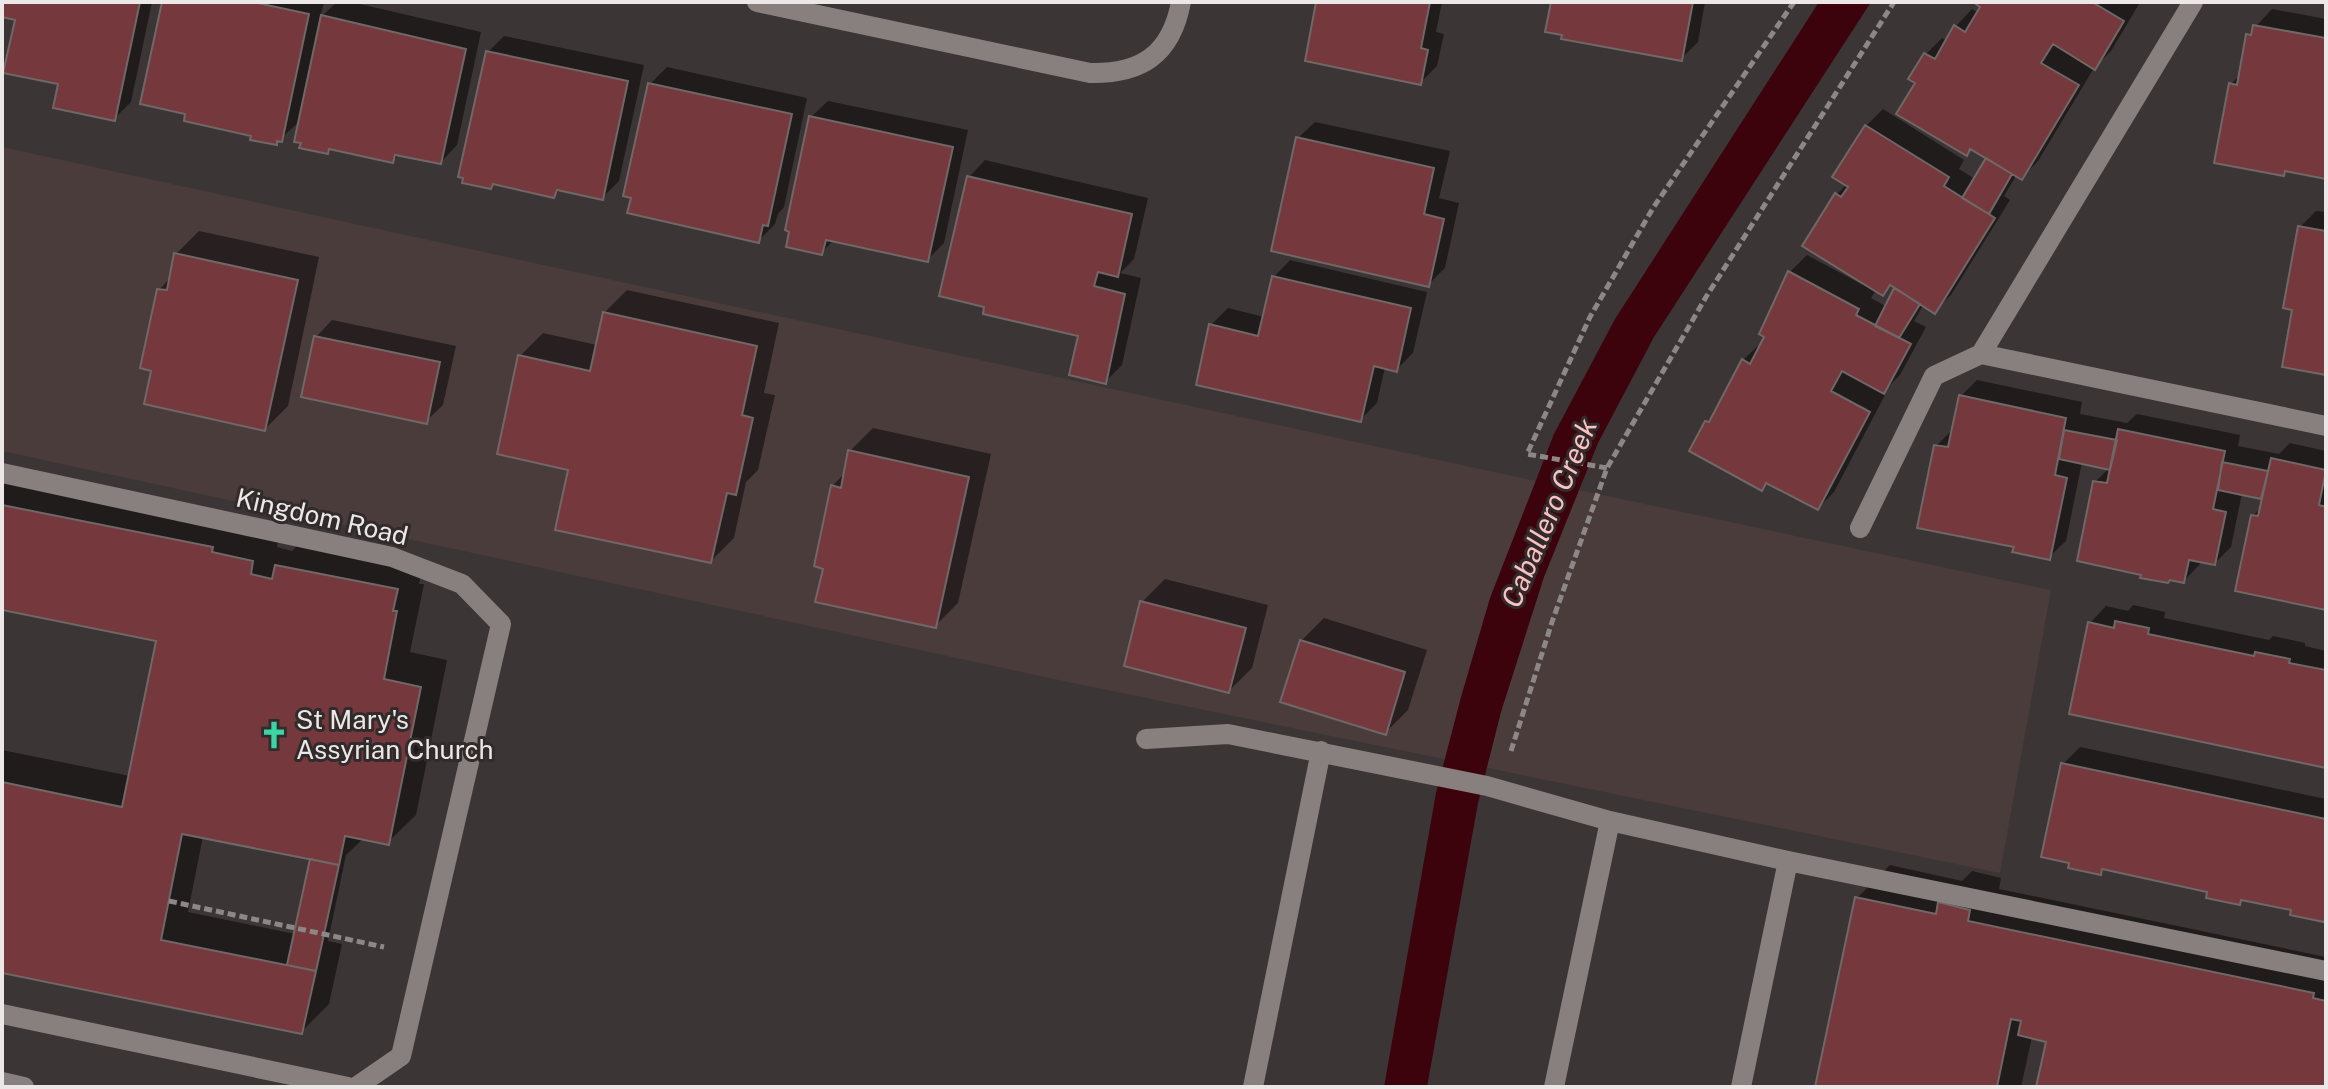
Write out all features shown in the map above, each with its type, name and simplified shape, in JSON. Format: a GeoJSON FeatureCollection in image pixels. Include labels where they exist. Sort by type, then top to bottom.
{"type":"FeatureCollection","features":[{"type":"Feature","properties":{"kind":"street"},"geometry":{"type":"LineString","coordinates":[[757,2],[1090,73],[1115,74],[1143,66],[1164,44],[1178,18],[1181,2]]}},
{"type":"Feature","properties":{"kind":"street"},"geometry":{"type":"LineString","coordinates":[[1860,528],[1934,376],[1981,354],[2193,2]]}},
{"type":"Feature","properties":{"kind":"street"},"geometry":{"type":"LineString","coordinates":[[1981,354],[2326,426]]}},
{"type":"Feature","properties":{"kind":"street","name":"Kingdom Road"},"geometry":{"type":"LineString","coordinates":[[2,473],[392,557],[462,584],[501,624],[401,1056],[356,1087]]}},
{"type":"Feature","properties":{"kind":"street"},"geometry":{"type":"LineString","coordinates":[[1146,739],[1228,734],[1321,751],[1487,786],[1610,821],[1788,861],[2326,971]]}},
{"type":"Feature","properties":{"kind":"street"},"geometry":{"type":"LineString","coordinates":[[1253,1087],[1321,751]]}},
{"type":"Feature","properties":{"kind":"street"},"geometry":{"type":"LineString","coordinates":[[1554,1087],[1610,821]]}},
{"type":"Feature","properties":{"kind":"street"},"geometry":{"type":"LineString","coordinates":[[1741,1087],[1788,861]]}},
{"type":"Feature","properties":{"kind":"street"},"geometry":{"type":"LineString","coordinates":[[2,1014],[348,1087]]}},
{"type":"Feature","properties":{"kind":"street"},"geometry":{"type":"LineString","coordinates":[[2,1082],[24,1087]]}},
{"type":"Feature","properties":{"kind":"path"},"geometry":{"type":"LineString","coordinates":[[1607,468],[1527,454],[1590,317],[1653,208],[1794,2]]}},
{"type":"Feature","properties":{"kind":"path"},"geometry":{"type":"LineString","coordinates":[[1510,755],[1552,622],[1607,468],[1706,297],[1894,2]]}},
{"type":"Feature","properties":{"kind":"path"},"geometry":{"type":"LineString","coordinates":[[169,901],[424,955]]}},
{"type":"Feature","properties":{"kind":"shaded area"},"geometry":{"type":"Polygon","coordinates":[[[2,147],[1489,471],[2051,590],[2000,873],[1068,682],[2,451],[2,147]]]}},
{"type":"Feature","properties":{"kind":"water","name":"Caballero Creek"},"geometry":{"type":"Polygon","coordinates":[[[1819,2],[1871,2],[1654,337],[1598,443],[1544,577],[1501,712],[1478,803],[1427,1087],[1384,1087],[1436,793],[1490,598],[1554,434],[1615,319],[1819,2]]]}},
{"type":"Feature","properties":{"kind":"building"},"geometry":{"type":"Polygon","coordinates":[[[2,2],[140,2],[115,121],[53,108],[58,84],[3,73],[15,20],[2,17],[2,2]]]}},
{"type":"Feature","properties":{"kind":"building"},"geometry":{"type":"Polygon","coordinates":[[[162,2],[253,2],[309,14],[282,142],[277,141],[277,145],[250,140],[251,136],[184,121],[185,114],[140,104],[162,2]]]}},
{"type":"Feature","properties":{"kind":"building"},"geometry":{"type":"Polygon","coordinates":[[[1316,2],[1430,2],[1421,48],[1428,50],[1421,85],[1305,61],[1316,2]]]}},
{"type":"Feature","properties":{"kind":"building"},"geometry":{"type":"Polygon","coordinates":[[[1551,2],[1693,2],[1682,61],[1561,39],[1562,35],[1545,32],[1551,2]]]}},
{"type":"Feature","properties":{"kind":"building"},"geometry":{"type":"Polygon","coordinates":[[[1973,2],[2092,2],[2124,21],[2095,70],[2053,44],[2041,63],[2079,85],[2022,180],[1970,149],[1967,156],[1896,114],[1915,83],[1908,79],[1924,53],[1935,59],[1954,25],[1965,32],[1980,7],[1973,2]]]}},
{"type":"Feature","properties":{"kind":"building"},"geometry":{"type":"Polygon","coordinates":[[[321,15],[466,49],[441,164],[395,155],[393,163],[329,149],[328,154],[299,148],[301,143],[294,142],[321,15]]]}},
{"type":"Feature","properties":{"kind":"building"},"geometry":{"type":"Polygon","coordinates":[[[2253,25],[2326,38],[2326,179],[2285,171],[2284,176],[2214,163],[2229,83],[2237,85],[2246,34],[2251,35],[2253,25]]]}},
{"type":"Feature","properties":{"kind":"building"},"geometry":{"type":"Polygon","coordinates":[[[486,51],[628,81],[603,200],[557,190],[554,198],[493,184],[491,189],[462,183],[463,178],[458,177],[486,51]]]}},
{"type":"Feature","properties":{"kind":"building"},"geometry":{"type":"Polygon","coordinates":[[[648,83],[792,114],[768,226],[763,225],[759,243],[627,213],[631,198],[623,196],[648,83]]]}},
{"type":"Feature","properties":{"kind":"building"},"geometry":{"type":"Polygon","coordinates":[[[809,116],[953,147],[928,262],[826,240],[822,255],[786,247],[789,232],[785,230],[809,116]]]}},
{"type":"Feature","properties":{"kind":"building"},"geometry":{"type":"Polygon","coordinates":[[[1865,125],[1949,177],[1944,186],[1995,218],[1935,314],[1890,285],[1883,296],[1802,246],[1835,193],[1841,197],[1848,187],[1832,177],[1865,125]]]}},
{"type":"Feature","properties":{"kind":"building"},"geometry":{"type":"Polygon","coordinates":[[[1296,137],[1434,168],[1424,214],[1444,219],[1429,287],[1271,251],[1296,137]]]}},
{"type":"Feature","properties":{"kind":"building"},"geometry":{"type":"Polygon","coordinates":[[[1986,158],[2012,174],[1989,214],[1962,198],[1986,158]]]}},
{"type":"Feature","properties":{"kind":"building"},"geometry":{"type":"Polygon","coordinates":[[[967,176],[1132,214],[1118,277],[1098,272],[1094,286],[1125,294],[1106,384],[1069,375],[1078,336],[983,314],[984,307],[939,296],[967,176]]]}},
{"type":"Feature","properties":{"kind":"building"},"geometry":{"type":"Polygon","coordinates":[[[2298,226],[2326,231],[2326,375],[2282,367],[2292,310],[2283,308],[2298,226]]]}},
{"type":"Feature","properties":{"kind":"building"},"geometry":{"type":"Polygon","coordinates":[[[174,253],[298,280],[265,431],[144,404],[151,371],[140,368],[157,289],[167,290],[174,253]]]}},
{"type":"Feature","properties":{"kind":"building"},"geometry":{"type":"Polygon","coordinates":[[[1788,271],[1859,309],[1856,315],[1911,344],[1884,394],[1842,371],[1831,391],[1870,412],[1818,510],[1766,483],[1762,491],[1689,451],[1705,421],[1709,422],[1742,359],[1750,364],[1764,337],[1759,334],[1788,271]]]}},
{"type":"Feature","properties":{"kind":"building"},"geometry":{"type":"Polygon","coordinates":[[[1272,276],[1411,308],[1397,372],[1374,366],[1361,422],[1196,385],[1209,324],[1258,336],[1272,276]]]}},
{"type":"Feature","properties":{"kind":"building"},"geometry":{"type":"Polygon","coordinates":[[[1894,288],[1920,304],[1899,338],[1875,326],[1894,288]]]}},
{"type":"Feature","properties":{"kind":"building"},"geometry":{"type":"Polygon","coordinates":[[[603,312],[757,346],[742,415],[753,418],[736,495],[727,493],[711,563],[555,530],[568,470],[497,454],[518,355],[590,371],[603,312]]]}},
{"type":"Feature","properties":{"kind":"building"},"geometry":{"type":"Polygon","coordinates":[[[314,336],[440,362],[427,424],[301,397],[314,336]]]}},
{"type":"Feature","properties":{"kind":"building"},"geometry":{"type":"Polygon","coordinates":[[[1959,395],[2066,418],[2055,475],[2067,478],[2050,560],[2012,552],[2014,547],[1917,528],[1934,445],[1948,447],[1959,395]]]}},
{"type":"Feature","properties":{"kind":"building"},"geometry":{"type":"Polygon","coordinates":[[[2118,429],[2225,451],[2213,509],[2226,512],[2215,565],[2189,560],[2184,583],[2140,578],[2141,575],[2077,561],[2093,481],[2107,483],[2118,429]]]}},
{"type":"Feature","properties":{"kind":"building"},"geometry":{"type":"Polygon","coordinates":[[[2064,430],[2117,440],[2110,470],[2059,459],[2064,430]]]}},
{"type":"Feature","properties":{"kind":"building"},"geometry":{"type":"Polygon","coordinates":[[[848,450],[969,477],[936,628],[815,602],[823,569],[814,566],[831,485],[841,488],[848,450]]]}},
{"type":"Feature","properties":{"kind":"building"},"geometry":{"type":"Polygon","coordinates":[[[2271,458],[2326,470],[2319,505],[2326,507],[2326,610],[2235,591],[2251,515],[2258,516],[2271,458]]]}},
{"type":"Feature","properties":{"kind":"building"},"geometry":{"type":"Polygon","coordinates":[[[2222,462],[2268,471],[2261,499],[2218,490],[2222,462]]]}},
{"type":"Feature","properties":{"kind":"building","name":"St Mary's Assyrian Church"},"geometry":{"type":"Polygon","coordinates":[[[2,505],[213,547],[212,552],[253,561],[251,574],[272,579],[275,565],[398,589],[384,679],[421,687],[389,845],[345,836],[339,865],[182,834],[161,940],[316,971],[302,1034],[2,973],[2,782],[122,807],[156,641],[2,610],[2,505]]]}},
{"type":"Feature","properties":{"kind":"building"},"geometry":{"type":"Polygon","coordinates":[[[1140,601],[1246,628],[1229,693],[1124,666],[1140,601]]]}},
{"type":"Feature","properties":{"kind":"building"},"geometry":{"type":"Polygon","coordinates":[[[2115,621],[2149,628],[2148,634],[2254,656],[2255,652],[2290,659],[2289,663],[2326,670],[2326,768],[2069,714],[2088,622],[2114,628],[2115,621]]]}},
{"type":"Feature","properties":{"kind":"building"},"geometry":{"type":"Polygon","coordinates":[[[1300,640],[1405,672],[1386,735],[1280,702],[1300,640]]]}},
{"type":"Feature","properties":{"kind":"building"},"geometry":{"type":"Polygon","coordinates":[[[2061,763],[2326,819],[2324,922],[2290,915],[2291,910],[2241,900],[2240,905],[2206,898],[2207,892],[2102,869],[2101,875],[2068,868],[2069,863],[2041,857],[2061,763]]]}},
{"type":"Feature","properties":{"kind":"building"},"geometry":{"type":"Polygon","coordinates":[[[310,859],[339,865],[316,971],[287,965],[310,859]]]}},
{"type":"Feature","properties":{"kind":"building"},"geometry":{"type":"Polygon","coordinates":[[[1855,897],[1936,914],[1938,902],[1970,910],[1968,921],[2314,993],[2313,998],[2326,1001],[2326,1087],[2036,1087],[2046,1042],[2018,1035],[2021,1021],[2011,1019],[1997,1087],[1815,1087],[1855,897]]]}},
{"type":"Feature","properties":{"kind":"place","name":"St Mary's Assyrian Church"},"geometry":{"type":"Point","coordinates":[274,735]}}]}
